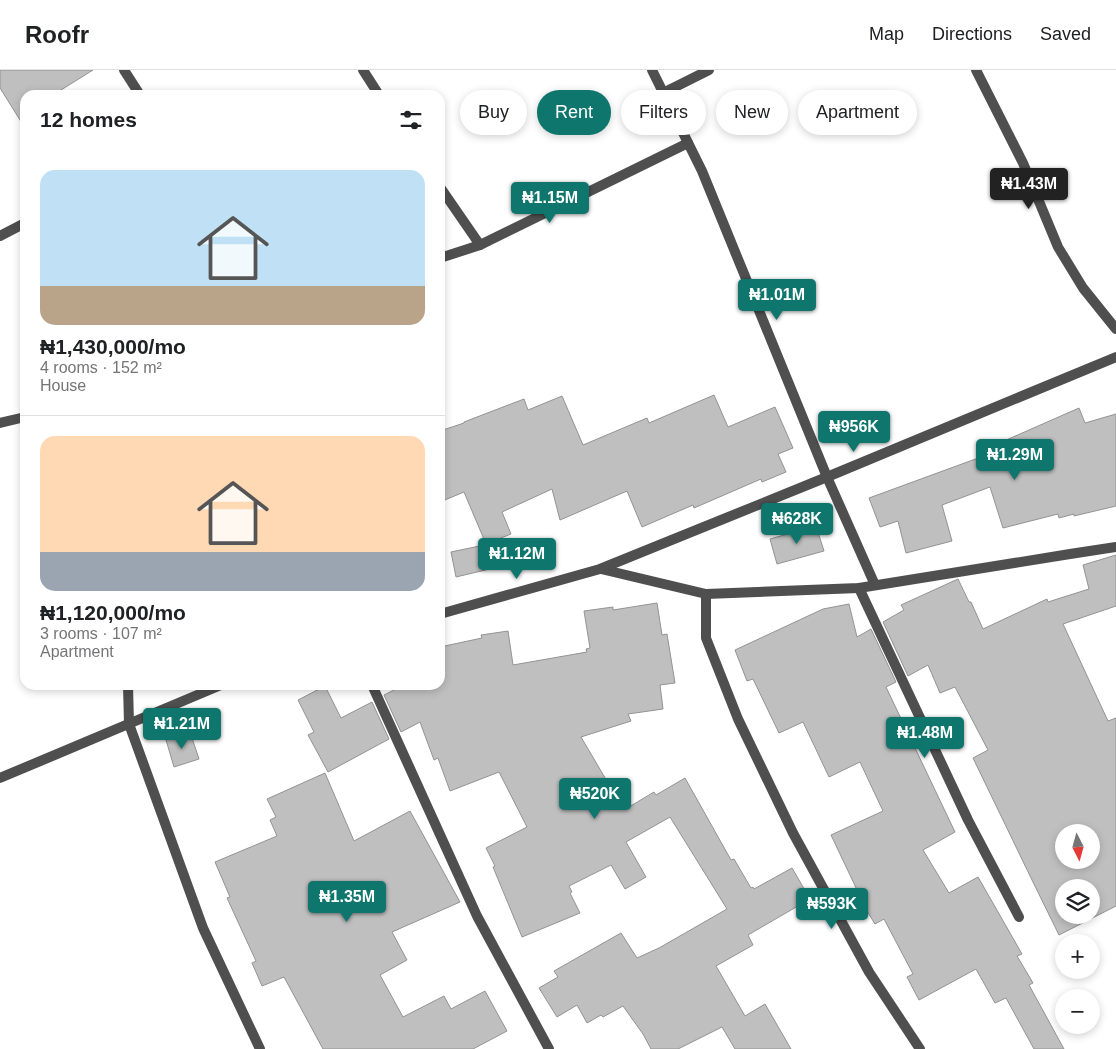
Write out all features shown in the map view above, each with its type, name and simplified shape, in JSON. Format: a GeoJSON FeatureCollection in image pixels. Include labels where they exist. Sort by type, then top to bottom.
{"type":"FeatureCollection","features":[{"type":"Feature","properties":{"kind":"street"},"geometry":{"type":"LineString","coordinates":[[124,70],[137,90]]}},
{"type":"Feature","properties":{"kind":"street"},"geometry":{"type":"LineString","coordinates":[[363,70],[376,90]]}},
{"type":"Feature","properties":{"kind":"street"},"geometry":{"type":"LineString","coordinates":[[652,70],[662,90]]}},
{"type":"Feature","properties":{"kind":"street"},"geometry":{"type":"LineString","coordinates":[[669,90],[709,70]]}},
{"type":"Feature","properties":{"kind":"street"},"geometry":{"type":"LineString","coordinates":[[976,70],[1023,163],[1058,247],[1083,288],[1116,329]]}},
{"type":"Feature","properties":{"kind":"street"},"geometry":{"type":"LineString","coordinates":[[684,135],[705,180],[827,477],[875,585]]}},
{"type":"Feature","properties":{"kind":"street"},"geometry":{"type":"LineString","coordinates":[[445,256],[480,245],[688,143]]}},
{"type":"Feature","properties":{"kind":"street"},"geometry":{"type":"LineString","coordinates":[[445,193],[480,245]]}},
{"type":"Feature","properties":{"kind":"street"},"geometry":{"type":"LineString","coordinates":[[0,236],[20,226]]}},
{"type":"Feature","properties":{"kind":"street"},"geometry":{"type":"LineString","coordinates":[[445,613],[600,569],[1116,357]]}},
{"type":"Feature","properties":{"kind":"street"},"geometry":{"type":"LineString","coordinates":[[0,423],[20,418]]}},
{"type":"Feature","properties":{"kind":"street"},"geometry":{"type":"LineString","coordinates":[[600,569],[706,594],[859,588],[1116,548]]}},
{"type":"Feature","properties":{"kind":"street"},"geometry":{"type":"LineString","coordinates":[[859,588],[968,820],[1019,917]]}},
{"type":"Feature","properties":{"kind":"street"},"geometry":{"type":"LineString","coordinates":[[706,594],[706,638],[738,719],[793,833],[869,972],[920,1049]]}},
{"type":"Feature","properties":{"kind":"street"},"geometry":{"type":"LineString","coordinates":[[128,690],[129,724],[203,928],[260,1049]]}},
{"type":"Feature","properties":{"kind":"street"},"geometry":{"type":"LineString","coordinates":[[0,778],[209,690]]}},
{"type":"Feature","properties":{"kind":"street"},"geometry":{"type":"LineString","coordinates":[[374,690],[477,916],[549,1049]]}},
{"type":"Feature","properties":{"kind":"building"},"geometry":{"type":"Polygon","coordinates":[[[0,70],[93,70],[61,90],[20,90],[20,120],[0,88],[0,70]]]}},
{"type":"Feature","properties":{"kind":"building"},"geometry":{"type":"Polygon","coordinates":[[[714,395],[728,427],[775,407],[793,448],[778,454],[786,472],[762,482],[761,479],[694,508],[693,505],[642,527],[627,491],[560,520],[552,489],[502,512],[511,534],[486,544],[464,492],[445,500],[445,429],[524,399],[528,410],[562,396],[583,445],[647,418],[649,423],[714,395]]]}},
{"type":"Feature","properties":{"kind":"building"},"geometry":{"type":"Polygon","coordinates":[[[1079,408],[1085,423],[1116,414],[1116,506],[1074,516],[1074,514],[1059,518],[1058,514],[1003,528],[990,487],[942,505],[952,541],[906,553],[898,521],[880,527],[869,498],[981,457],[979,452],[1079,408]]]}},
{"type":"Feature","properties":{"kind":"building"},"geometry":{"type":"Polygon","coordinates":[[[816,526],[824,551],[777,564],[770,539],[816,526]]]}},
{"type":"Feature","properties":{"kind":"building"},"geometry":{"type":"Polygon","coordinates":[[[489,544],[494,568],[456,577],[451,552],[489,544]]]}},
{"type":"Feature","properties":{"kind":"building"},"geometry":{"type":"Polygon","coordinates":[[[1116,555],[1116,606],[1063,624],[1108,721],[1116,718],[1116,906],[1100,914],[1100,879],[1055,879],[1055,924],[1081,924],[1059,934],[973,758],[988,750],[955,687],[940,693],[928,665],[908,676],[883,622],[904,610],[901,605],[958,579],[983,629],[1047,599],[1048,602],[1089,589],[1083,565],[1116,555]]]}},
{"type":"Feature","properties":{"kind":"building"},"geometry":{"type":"Polygon","coordinates":[[[657,603],[662,635],[667,634],[675,683],[660,685],[663,709],[628,714],[631,721],[581,737],[624,810],[654,792],[656,795],[685,778],[731,860],[734,859],[751,888],[753,887],[754,889],[792,868],[810,899],[748,935],[753,945],[716,966],[745,1016],[765,1004],[791,1049],[735,1049],[722,1027],[678,1049],[651,1049],[623,1006],[587,1023],[577,1005],[557,1017],[539,988],[558,977],[554,971],[621,933],[637,958],[659,948],[727,909],[670,817],[626,842],[646,877],[625,889],[611,865],[569,886],[572,892],[570,893],[580,913],[522,937],[493,867],[495,866],[486,848],[527,827],[499,772],[450,791],[438,758],[434,760],[420,722],[401,732],[384,695],[394,690],[445,690],[445,646],[482,638],[481,635],[508,631],[513,665],[587,652],[586,649],[590,648],[584,611],[613,607],[613,610],[657,603]]]}},
{"type":"Feature","properties":{"kind":"building"},"geometry":{"type":"Polygon","coordinates":[[[849,604],[857,637],[871,629],[896,682],[886,687],[955,832],[923,850],[949,893],[978,877],[1022,954],[1017,956],[1033,983],[1029,985],[1064,1049],[1034,1049],[1006,998],[995,1003],[976,969],[919,1000],[907,977],[913,974],[884,919],[875,924],[867,911],[831,835],[883,811],[860,762],[829,777],[803,722],[779,733],[753,679],[747,681],[735,650],[823,609],[849,604]]]}},
{"type":"Feature","properties":{"kind":"building"},"geometry":{"type":"Polygon","coordinates":[[[317,690],[327,690],[341,718],[372,702],[389,739],[328,772],[308,735],[314,732],[298,700],[317,690]]]}},
{"type":"Feature","properties":{"kind":"building"},"geometry":{"type":"Polygon","coordinates":[[[190,732],[199,759],[174,767],[166,740],[190,732]]]}},
{"type":"Feature","properties":{"kind":"building"},"geometry":{"type":"Polygon","coordinates":[[[325,773],[354,841],[410,811],[460,902],[392,932],[407,960],[380,975],[403,1017],[444,996],[451,1009],[485,991],[507,1031],[473,1049],[323,1049],[284,977],[262,986],[252,963],[256,961],[227,898],[230,897],[215,862],[277,836],[270,820],[276,817],[267,799],[325,773]]]}}]}
